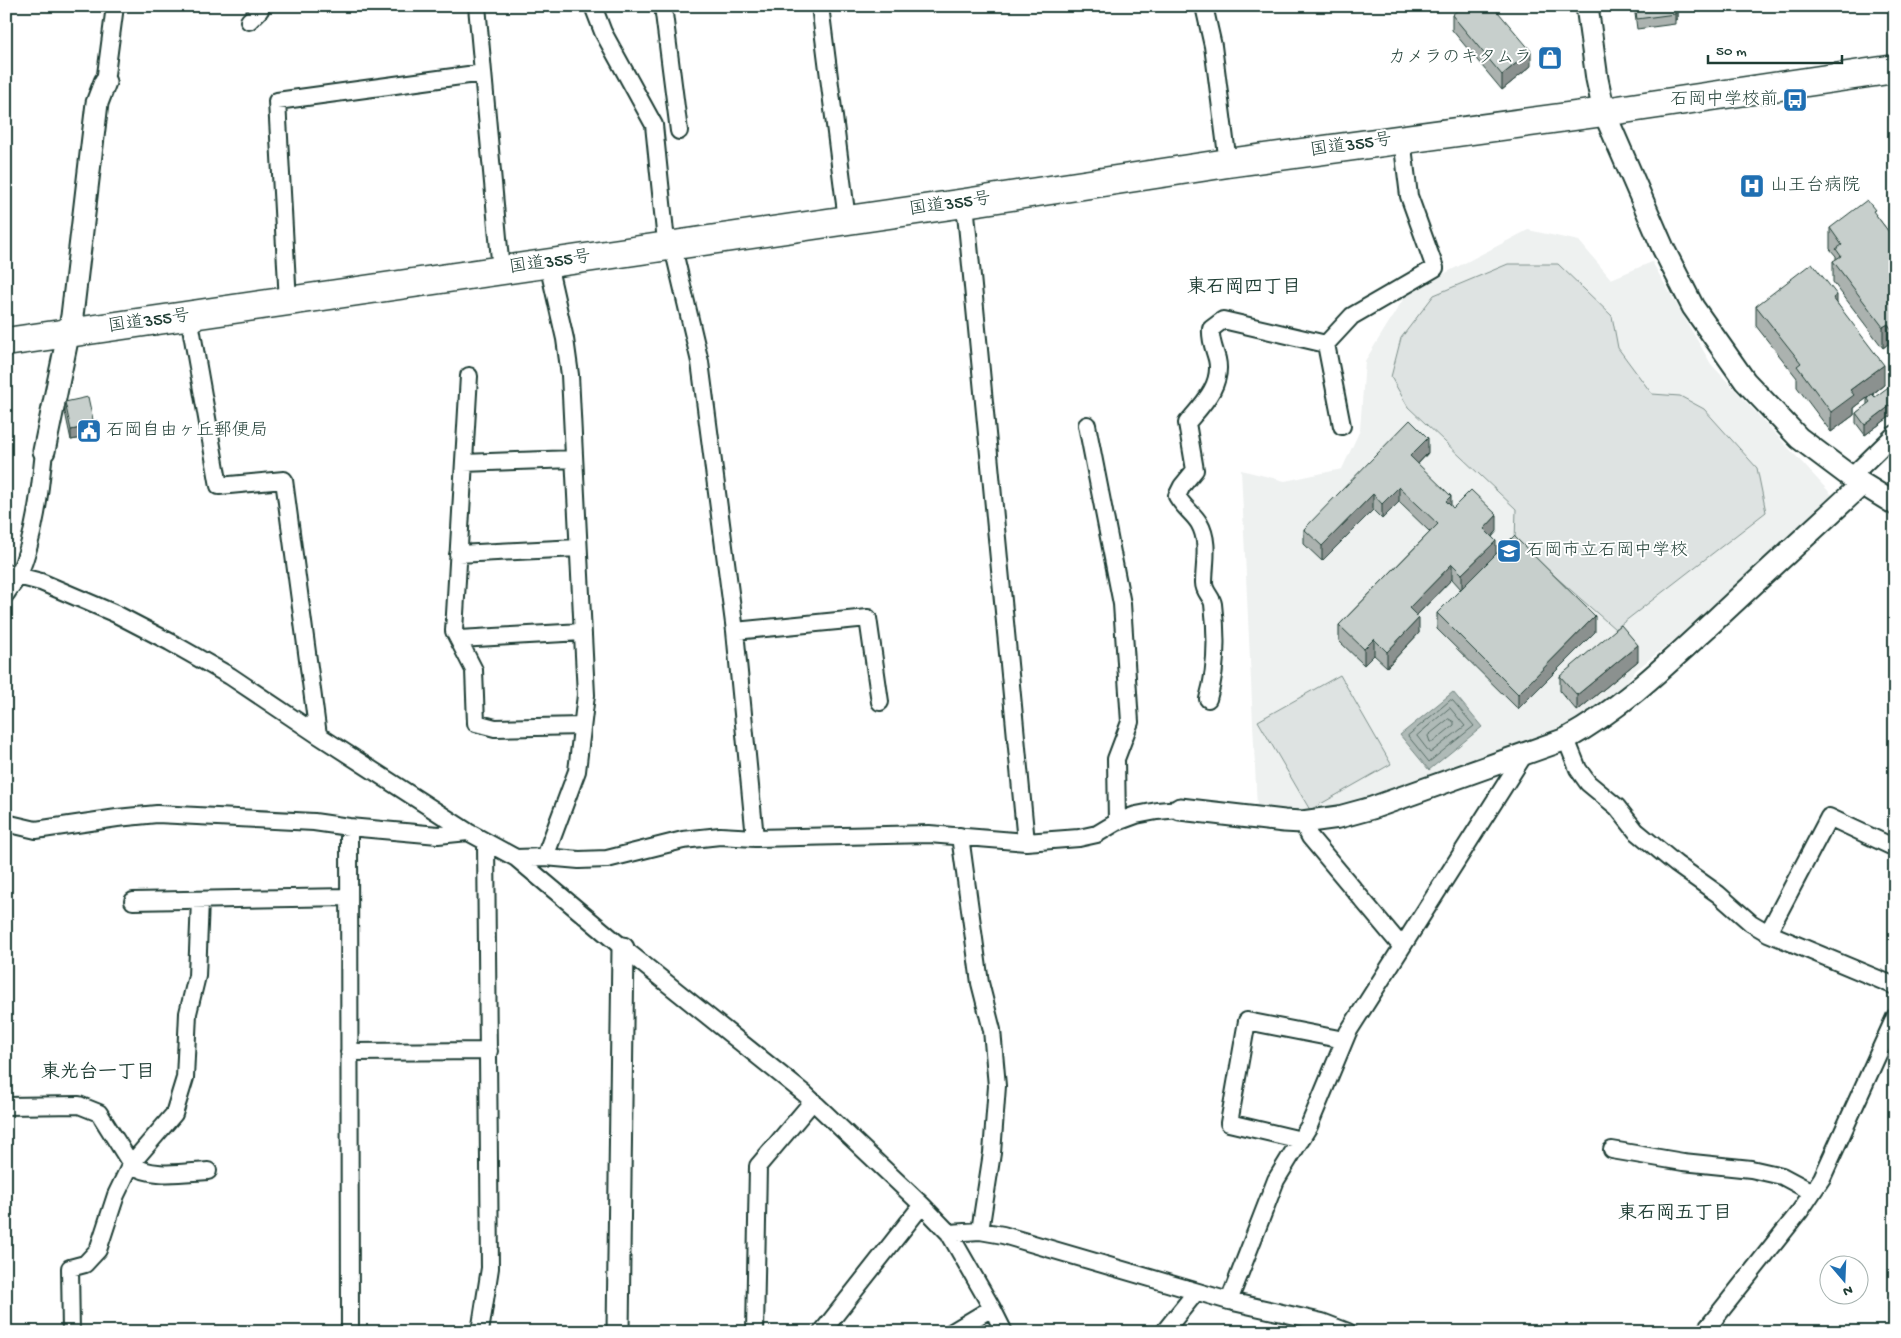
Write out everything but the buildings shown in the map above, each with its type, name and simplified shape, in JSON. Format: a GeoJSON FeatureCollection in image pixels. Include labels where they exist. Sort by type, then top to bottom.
{"type":"FeatureCollection","features":[{"type":"Feature","properties":{"kind":"highway","name":"国道355号"},"geometry":{"type":"LineString","coordinates":[[6,342],[1228,163],[1895,70]]}},
{"type":"Feature","properties":{"kind":"street"},"geometry":{"type":"LineString","coordinates":[[6,594],[13,574],[28,546],[41,485],[44,451],[69,333],[97,103],[105,82],[115,6]]}},
{"type":"Feature","properties":{"kind":"street"},"geometry":{"type":"LineString","coordinates":[[249,22],[260,10],[260,6]]}},
{"type":"Feature","properties":{"kind":"street"},"geometry":{"type":"LineString","coordinates":[[477,6],[501,270]]}},
{"type":"Feature","properties":{"kind":"street"},"geometry":{"type":"LineString","coordinates":[[593,6],[603,32],[654,125],[665,232],[671,245],[700,362],[735,631],[755,838]]}},
{"type":"Feature","properties":{"kind":"street"},"geometry":{"type":"LineString","coordinates":[[663,6],[679,131]]}},
{"type":"Feature","properties":{"kind":"street"},"geometry":{"type":"LineString","coordinates":[[820,6],[847,220]]}},
{"type":"Feature","properties":{"kind":"street"},"geometry":{"type":"LineString","coordinates":[[1204,6],[1213,46],[1228,163]]}},
{"type":"Feature","properties":{"kind":"street"},"geometry":{"type":"LineString","coordinates":[[1587,6],[1597,79],[1604,112],[1663,248],[1693,307],[1745,381],[1799,438],[1857,481],[1895,504]]}},
{"type":"Feature","properties":{"kind":"street"},"geometry":{"type":"LineString","coordinates":[[288,302],[277,101],[483,74]]}},
{"type":"Feature","properties":{"kind":"street"},"geometry":{"type":"LineString","coordinates":[[1326,344],[1352,316],[1435,268],[1408,196],[1402,139]]}},
{"type":"Feature","properties":{"kind":"street"},"geometry":{"type":"LineString","coordinates":[[965,203],[1026,842]]}},
{"type":"Feature","properties":{"kind":"street"},"geometry":{"type":"LineString","coordinates":[[545,856],[577,771],[586,695],[570,375],[565,339],[548,264]]}},
{"type":"Feature","properties":{"kind":"street"},"geometry":{"type":"LineString","coordinates":[[189,316],[218,486],[284,480],[318,735]]}},
{"type":"Feature","properties":{"kind":"street"},"geometry":{"type":"LineString","coordinates":[[1208,699],[1216,661],[1212,601],[1204,585],[1205,543],[1198,523],[1183,507],[1178,496],[1182,486],[1195,470],[1187,423],[1216,385],[1218,361],[1210,338],[1211,329],[1223,320],[1326,344]]}},
{"type":"Feature","properties":{"kind":"street"},"geometry":{"type":"LineString","coordinates":[[1326,344],[1342,426]]}},
{"type":"Feature","properties":{"kind":"street"},"geometry":{"type":"LineString","coordinates":[[468,376],[454,631],[474,670],[476,723],[495,728],[582,726]]}},
{"type":"Feature","properties":{"kind":"street"},"geometry":{"type":"LineString","coordinates":[[1087,425],[1122,604],[1130,722],[1116,759],[1117,822]]}},
{"type":"Feature","properties":{"kind":"street"},"geometry":{"type":"LineString","coordinates":[[516,858],[545,856],[579,860],[607,859],[683,840],[720,836],[755,838],[929,834],[1026,842],[1079,838],[1097,834],[1117,822],[1157,811],[1180,809],[1265,820],[1302,822],[1339,817],[1372,808],[1566,739],[1595,723],[1673,659],[1857,481],[1895,434]]}},
{"type":"Feature","properties":{"kind":"street"},"geometry":{"type":"LineString","coordinates":[[464,462],[574,459]]}},
{"type":"Feature","properties":{"kind":"street"},"geometry":{"type":"LineString","coordinates":[[458,554],[578,548]]}},
{"type":"Feature","properties":{"kind":"street"},"geometry":{"type":"LineString","coordinates":[[13,574],[41,582],[116,614],[170,642],[230,676],[468,832],[516,858],[623,948],[813,1101],[922,1205],[949,1233],[1004,1332]]}},
{"type":"Feature","properties":{"kind":"street"},"geometry":{"type":"LineString","coordinates":[[735,631],[868,618],[880,702]]}},
{"type":"Feature","properties":{"kind":"street"},"geometry":{"type":"LineString","coordinates":[[459,639],[582,632]]}},
{"type":"Feature","properties":{"kind":"street"},"geometry":{"type":"LineString","coordinates":[[1566,739],[1578,769],[1588,783],[1617,807],[1636,831],[1676,864],[1718,894],[1751,923],[1895,986]]}},
{"type":"Feature","properties":{"kind":"street"},"geometry":{"type":"LineString","coordinates":[[1229,1301],[1276,1180],[1309,1126],[1348,1032],[1524,755]]}},
{"type":"Feature","properties":{"kind":"street"},"geometry":{"type":"LineString","coordinates":[[6,823],[36,830],[157,814],[314,822],[438,835],[468,832]]}},
{"type":"Feature","properties":{"kind":"street"},"geometry":{"type":"LineString","coordinates":[[1768,932],[1829,817],[1895,848]]}},
{"type":"Feature","properties":{"kind":"street"},"geometry":{"type":"LineString","coordinates":[[1302,822],[1310,837],[1402,947]]}},
{"type":"Feature","properties":{"kind":"street"},"geometry":{"type":"LineString","coordinates":[[349,827],[350,1332]]}},
{"type":"Feature","properties":{"kind":"street"},"geometry":{"type":"LineString","coordinates":[[960,836],[980,982],[992,1030],[997,1086],[992,1153],[980,1231]]}},
{"type":"Feature","properties":{"kind":"street"},"geometry":{"type":"LineString","coordinates":[[480,1332],[490,1268],[486,843]]}},
{"type":"Feature","properties":{"kind":"street"},"geometry":{"type":"LineString","coordinates":[[133,901],[349,897]]}},
{"type":"Feature","properties":{"kind":"street"},"geometry":{"type":"LineString","coordinates":[[71,1332],[70,1268],[85,1264],[98,1250],[116,1195],[131,1164],[174,1114],[185,1078],[188,1013],[197,976],[200,900]]}},
{"type":"Feature","properties":{"kind":"street"},"geometry":{"type":"LineString","coordinates":[[618,1332],[623,948]]}},
{"type":"Feature","properties":{"kind":"street"},"geometry":{"type":"LineString","coordinates":[[1704,1332],[1800,1211],[1822,1178],[1895,1017]]}},
{"type":"Feature","properties":{"kind":"street"},"geometry":{"type":"LineString","coordinates":[[1301,1140],[1229,1123],[1247,1021],[1344,1040]]}},
{"type":"Feature","properties":{"kind":"street"},"geometry":{"type":"LineString","coordinates":[[349,1052],[489,1051]]}},
{"type":"Feature","properties":{"kind":"street"},"geometry":{"type":"LineString","coordinates":[[755,1332],[758,1166],[813,1101]]}},
{"type":"Feature","properties":{"kind":"street"},"geometry":{"type":"LineString","coordinates":[[6,1106],[79,1105],[99,1113],[131,1164],[139,1170],[154,1173],[208,1171]]}},
{"type":"Feature","properties":{"kind":"street"},"geometry":{"type":"LineString","coordinates":[[1612,1150],[1683,1162],[1751,1169],[1782,1176],[1812,1192]]}},
{"type":"Feature","properties":{"kind":"street"},"geometry":{"type":"LineString","coordinates":[[822,1332],[922,1205]]}},
{"type":"Feature","properties":{"kind":"street"},"geometry":{"type":"LineString","coordinates":[[949,1233],[980,1231],[1003,1235],[1196,1292],[1322,1322],[1348,1332]]}},
{"type":"Feature","properties":{"kind":"street"},"geometry":{"type":"LineString","coordinates":[[1164,1332],[1196,1292]]}},
{"type":"Feature","properties":{"kind":"street"},"geometry":{"type":"LineString","coordinates":[[952,1332],[992,1308]]}},
{"type":"Feature","properties":{"kind":"shaded area","name":"石岡市立石岡中学校"},"geometry":{"type":"Polygon","coordinates":[[[1528,230],[1579,241],[1611,279],[1652,262],[1711,364],[1832,495],[1715,607],[1636,670],[1603,710],[1547,742],[1370,804],[1312,813],[1257,808],[1241,470],[1285,481],[1342,469],[1360,430],[1365,361],[1407,293],[1528,230]]]}},
{"type":"Feature","properties":{"kind":"shaded area"},"geometry":{"type":"Polygon","coordinates":[[[1508,264],[1558,264],[1612,316],[1618,348],[1652,394],[1680,396],[1704,409],[1757,468],[1766,512],[1615,629],[1515,541],[1516,509],[1408,407],[1391,377],[1401,338],[1434,295],[1508,264]]]}},
{"type":"Feature","properties":{"kind":"shaded area"},"geometry":{"type":"Polygon","coordinates":[[[1340,675],[1391,764],[1310,810],[1258,721],[1340,675]]]}},
{"type":"Feature","properties":{"kind":"water"},"geometry":{"type":"Polygon","coordinates":[[[1453,692],[1482,727],[1429,770],[1400,735],[1453,692]]]}},
{"type":"Feature","properties":{"kind":"place","name":"カメラのキタムラ"},"geometry":{"type":"Point","coordinates":[1550,58]}},
{"type":"Feature","properties":{"kind":"place","name":"石岡中学校前"},"geometry":{"type":"Point","coordinates":[1795,100]}},
{"type":"Feature","properties":{"kind":"place","name":"山王台病院"},"geometry":{"type":"Point","coordinates":[1752,186]}},
{"type":"Feature","properties":{"kind":"place","name":"石岡自由ヶ丘郵便局"},"geometry":{"type":"Point","coordinates":[89,431]}},
{"type":"Feature","properties":{"kind":"place","name":"石岡市立石岡中学校"},"geometry":{"type":"Point","coordinates":[1509,551]}},
{"type":"Feature","properties":{"kind":"district","name":"東石岡四丁目"},"geometry":{"type":"Point","coordinates":[1244,288]}},
{"type":"Feature","properties":{"kind":"district","name":"東光台一丁目"},"geometry":{"type":"Point","coordinates":[98,1073]}},
{"type":"Feature","properties":{"kind":"district","name":"東石岡五丁目"},"geometry":{"type":"Point","coordinates":[1675,1214]}}]}
